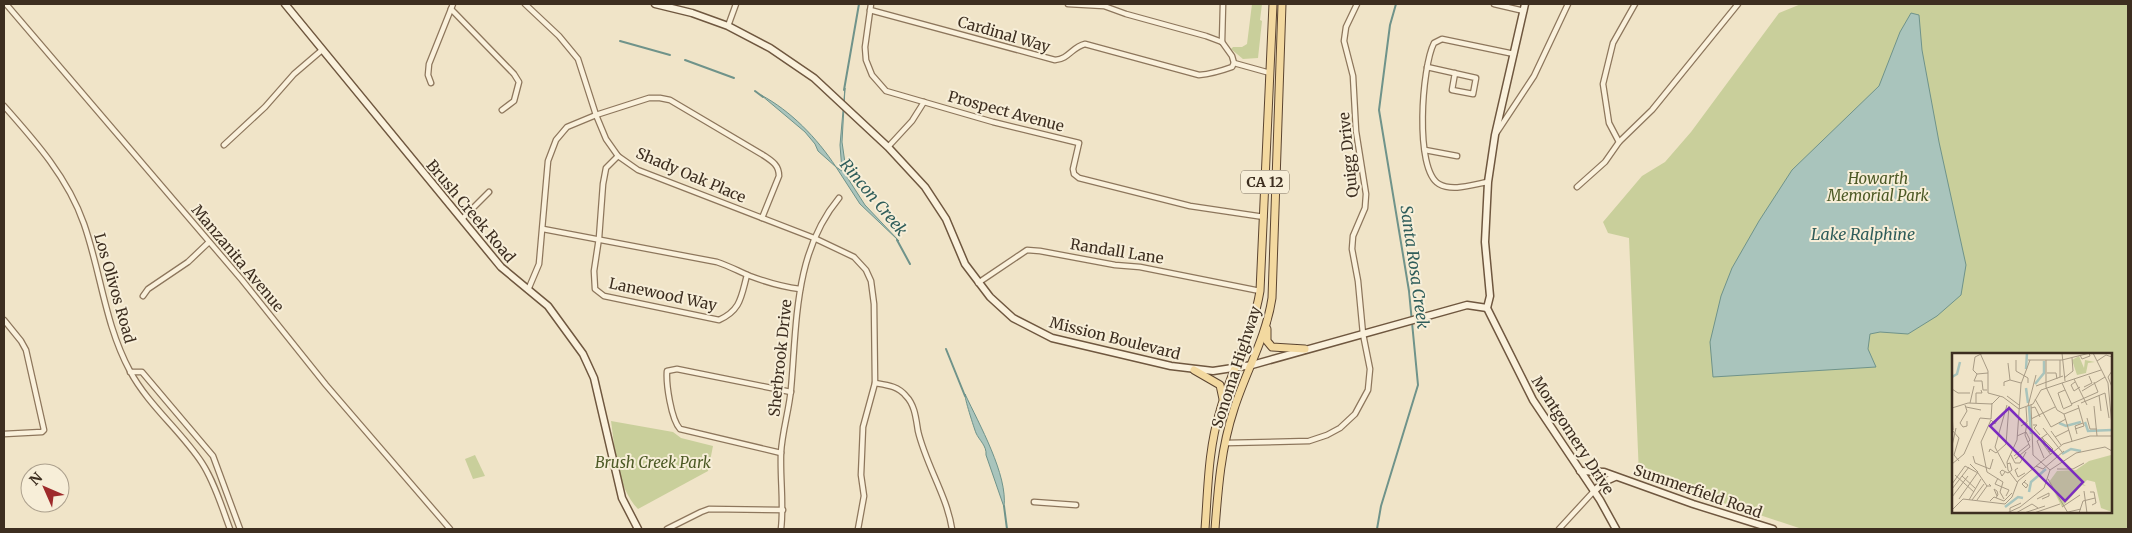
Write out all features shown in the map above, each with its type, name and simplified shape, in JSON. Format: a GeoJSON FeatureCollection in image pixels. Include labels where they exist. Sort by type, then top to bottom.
{"type":"FeatureCollection","features":[{"type":"Feature","properties":{"kind":"main road","name":"Brush Creek Road"},"geometry":{"type":"LineString","coordinates":[[285,4],[506,273],[552,311],[589,364],[606,421],[622,498],[638,529]]}},
{"type":"Feature","properties":{"kind":"main road","name":"Mission Boulevard"},"geometry":{"type":"LineString","coordinates":[[655,4],[692,13],[728,26],[784,56],[814,78],[888,147],[919,179],[946,219],[965,264],[978,283],[995,302],[1013,318],[1052,338],[1164,364],[1194,370],[1213,371],[1252,365],[1467,305],[1487,308]]}},
{"type":"Feature","properties":{"kind":"main road","name":"Sonoma Highway"},"geometry":{"type":"LineString","coordinates":[[1205,529],[1213,441],[1223,399],[1252,326],[1260,291],[1273,4]]}},
{"type":"Feature","properties":{"kind":"main road","name":"Sonoma Highway"},"geometry":{"type":"LineString","coordinates":[[1215,529],[1219,477],[1233,411],[1267,323],[1273,289],[1273,239],[1281,73],[1282,4]]}},
{"type":"Feature","properties":{"kind":"main road"},"geometry":{"type":"LineString","coordinates":[[1487,308],[1490,296],[1485,242],[1488,182],[1495,135],[1524,7]]}},
{"type":"Feature","properties":{"kind":"main road"},"geometry":{"type":"LineString","coordinates":[[1270,72],[1281,73]]}},
{"type":"Feature","properties":{"kind":"main road","name":"Montgomery Drive"},"geometry":{"type":"LineString","coordinates":[[1487,308],[1533,400],[1594,491],[1616,529]]}},
{"type":"Feature","properties":{"kind":"main road"},"geometry":{"type":"LineString","coordinates":[[1267,323],[1267,340],[1271,346],[1305,349]]}},
{"type":"Feature","properties":{"kind":"main road"},"geometry":{"type":"LineString","coordinates":[[1194,370],[1220,385],[1223,399]]}},
{"type":"Feature","properties":{"kind":"main road","name":"Summerfield Road"},"geometry":{"type":"LineString","coordinates":[[1580,471],[1604,472],[1773,529]]}},
{"type":"Feature","properties":{"kind":"main road","name":"Summerfield Road"},"geometry":{"type":"LineString","coordinates":[[1594,491],[1604,482],[1615,477]]}},
{"type":"Feature","properties":{"kind":"street","name":"Manzanita Avenue"},"geometry":{"type":"LineString","coordinates":[[6,4],[209,242],[326,386],[450,529]]}},
{"type":"Feature","properties":{"kind":"street","name":"Shady Oak Place"},"geometry":{"type":"LineString","coordinates":[[525,4],[559,36],[578,59],[596,115],[606,138],[618,156],[638,170],[814,238],[854,256],[866,270],[871,282],[874,304],[875,383],[863,427],[860,475],[864,496],[858,529]]}},
{"type":"Feature","properties":{"kind":"street"},"geometry":{"type":"LineString","coordinates":[[728,26],[736,4]]}},
{"type":"Feature","properties":{"kind":"street","name":"Prospect Avenue"},"geometry":{"type":"LineString","coordinates":[[870,4],[865,47],[866,60],[872,75],[882,88],[890,94],[1079,143],[1073,169],[1074,174],[1079,178],[1190,206],[1264,217]]}},
{"type":"Feature","properties":{"kind":"street"},"geometry":{"type":"LineString","coordinates":[[1068,4],[1105,5],[1222,42],[1232,56],[1234,63],[1270,72]]}},
{"type":"Feature","properties":{"kind":"street"},"geometry":{"type":"LineString","coordinates":[[1222,42],[1223,4]]}},
{"type":"Feature","properties":{"kind":"street","name":"Quigg Drive"},"geometry":{"type":"LineString","coordinates":[[1226,443],[1309,441],[1327,435],[1340,428],[1355,414],[1368,390],[1370,369],[1363,334],[1358,281],[1352,249],[1353,236],[1365,208],[1366,194],[1356,131],[1353,76],[1344,41],[1346,27],[1356,4]]}},
{"type":"Feature","properties":{"kind":"street"},"geometry":{"type":"LineString","coordinates":[[1494,4],[1524,7]]}},
{"type":"Feature","properties":{"kind":"street"},"geometry":{"type":"LineString","coordinates":[[1495,135],[1534,76],[1568,4]]}},
{"type":"Feature","properties":{"kind":"street"},"geometry":{"type":"LineString","coordinates":[[1620,142],[1609,123],[1603,84],[1613,43],[1635,4]]}},
{"type":"Feature","properties":{"kind":"street"},"geometry":{"type":"LineString","coordinates":[[1578,187],[1605,162],[1620,142],[1652,110],[1738,4]]}},
{"type":"Feature","properties":{"kind":"street"},"geometry":{"type":"LineString","coordinates":[[431,83],[428,75],[429,64],[452,6],[514,74],[519,82],[514,101],[502,110]]}},
{"type":"Feature","properties":{"kind":"street","name":"Cardinal Way"},"geometry":{"type":"LineString","coordinates":[[870,10],[1054,60],[1066,58],[1076,48],[1086,44],[1200,75],[1228,69],[1234,63]]}},
{"type":"Feature","properties":{"kind":"street"},"geometry":{"type":"LineString","coordinates":[[1488,182],[1453,187],[1441,185],[1431,176],[1425,150],[1422,111],[1427,67],[1434,43],[1442,39],[1514,54]]}},
{"type":"Feature","properties":{"kind":"street"},"geometry":{"type":"LineString","coordinates":[[224,144],[265,106],[294,74],[322,50]]}},
{"type":"Feature","properties":{"kind":"street"},"geometry":{"type":"LineString","coordinates":[[1427,67],[1455,73],[1476,78],[1473,94],[1452,90],[1455,73]]}},
{"type":"Feature","properties":{"kind":"street"},"geometry":{"type":"LineString","coordinates":[[528,290],[539,264],[548,161],[556,140],[567,127],[596,115],[649,98],[670,100],[775,163],[779,170],[779,176],[762,218]]}},
{"type":"Feature","properties":{"kind":"street"},"geometry":{"type":"LineString","coordinates":[[888,147],[912,121],[924,102]]}},
{"type":"Feature","properties":{"kind":"street","name":"Los Olivos Road"},"geometry":{"type":"LineString","coordinates":[[4,106],[40,146],[74,199],[90,244],[113,335],[130,372],[202,463],[230,529]]}},
{"type":"Feature","properties":{"kind":"street"},"geometry":{"type":"LineString","coordinates":[[1425,150],[1458,156]]}},
{"type":"Feature","properties":{"kind":"street","name":"Lanewood Way"},"geometry":{"type":"LineString","coordinates":[[618,156],[606,168],[603,184],[599,238],[594,270],[595,289],[604,296],[719,320],[732,314],[739,304],[747,275]]}},
{"type":"Feature","properties":{"kind":"street"},"geometry":{"type":"LineString","coordinates":[[462,219],[489,192]]}},
{"type":"Feature","properties":{"kind":"street","name":"Sherbrook Drive"},"geometry":{"type":"LineString","coordinates":[[782,529],[781,453],[791,392],[802,274],[818,227],[839,198]]}},
{"type":"Feature","properties":{"kind":"street"},"geometry":{"type":"LineString","coordinates":[[543,228],[716,262],[732,266],[747,275],[784,288],[800,289]]}},
{"type":"Feature","properties":{"kind":"street"},"geometry":{"type":"LineString","coordinates":[[143,296],[148,289],[188,262],[209,242]]}},
{"type":"Feature","properties":{"kind":"street","name":"Randall Lane"},"geometry":{"type":"LineString","coordinates":[[978,283],[1027,250],[1213,281],[1260,291]]}},
{"type":"Feature","properties":{"kind":"street"},"geometry":{"type":"LineString","coordinates":[[4,320],[26,350],[44,430],[42,432],[4,434]]}},
{"type":"Feature","properties":{"kind":"street"},"geometry":{"type":"LineString","coordinates":[[781,453],[680,429],[674,420],[666,378],[667,370],[677,369],[791,392]]}},
{"type":"Feature","properties":{"kind":"street"},"geometry":{"type":"LineString","coordinates":[[130,372],[142,372],[213,456],[240,529]]}},
{"type":"Feature","properties":{"kind":"street"},"geometry":{"type":"LineString","coordinates":[[875,383],[897,388],[913,406],[923,451],[952,529]]}},
{"type":"Feature","properties":{"kind":"street"},"geometry":{"type":"LineString","coordinates":[[1558,529],[1594,491]]}},
{"type":"Feature","properties":{"kind":"street"},"geometry":{"type":"LineString","coordinates":[[1034,502],[1076,505]]}},
{"type":"Feature","properties":{"kind":"street"},"geometry":{"type":"LineString","coordinates":[[667,529],[709,509],[783,510]]}},
{"type":"Feature","properties":{"kind":"green space"},"geometry":{"type":"Polygon","coordinates":[[[1252,4],[1262,4],[1258,58],[1243,59],[1231,49],[1247,44],[1252,4]]]}},
{"type":"Feature","properties":{"kind":"green space","name":"Howarth Memorial Park"},"geometry":{"type":"Polygon","coordinates":[[[1801,4],[2128,4],[2128,529],[1802,529],[1639,475],[1629,238],[1608,233],[1603,222],[1642,176],[1665,162],[1691,132],[1779,13],[1801,4]]]}},
{"type":"Feature","properties":{"kind":"green space","name":"Brush Creek Park"},"geometry":{"type":"Polygon","coordinates":[[[611,421],[673,432],[681,438],[713,446],[708,471],[638,509],[625,490],[621,479],[611,421]]]}},
{"type":"Feature","properties":{"kind":"green space"},"geometry":{"type":"Polygon","coordinates":[[[475,455],[485,476],[473,479],[465,459],[475,455]]]}},
{"type":"Feature","properties":{"kind":"water","name":"Lake Ralphine"},"geometry":{"type":"Polygon","coordinates":[[[1911,13],[1919,15],[1922,50],[1939,142],[1966,265],[1961,295],[1937,316],[1908,334],[1880,332],[1870,334],[1868,349],[1876,367],[1713,377],[1710,342],[1721,296],[1732,268],[1759,221],[1792,170],[1879,86],[1900,32],[1911,13]]]}},
{"type":"Feature","properties":{"kind":"water"},"geometry":{"type":"Polygon","coordinates":[[[845,88],[842,142],[847,177],[865,205],[899,241],[860,204],[836,167],[842,171],[840,145],[845,88]]]}},
{"type":"Feature","properties":{"kind":"water"},"geometry":{"type":"Polygon","coordinates":[[[761,95],[783,109],[803,126],[836,167],[818,151],[805,132],[761,95]]]}},
{"type":"Feature","properties":{"kind":"water"},"geometry":{"type":"Polygon","coordinates":[[[965,394],[985,434],[997,465],[1002,480],[1004,507],[983,443],[977,436],[965,394]]]}},
{"type":"Feature","properties":{"kind":"waterway"},"geometry":{"type":"LineString","coordinates":[[844,90],[859,4]]}},
{"type":"Feature","properties":{"kind":"waterway","name":"Santa Rosa Creek"},"geometry":{"type":"LineString","coordinates":[[1377,529],[1381,506],[1418,385],[1409,291],[1379,110],[1390,25],[1396,4]]}},
{"type":"Feature","properties":{"kind":"waterway","name":"Rincon Creek"},"geometry":{"type":"LineString","coordinates":[[620,41],[670,55]]}},
{"type":"Feature","properties":{"kind":"waterway","name":"Rincon Creek"},"geometry":{"type":"LineString","coordinates":[[685,60],[734,78]]}},
{"type":"Feature","properties":{"kind":"waterway","name":"Rincon Creek"},"geometry":{"type":"LineString","coordinates":[[755,91],[763,97]]}},
{"type":"Feature","properties":{"kind":"waterway","name":"Rincon Creek"},"geometry":{"type":"LineString","coordinates":[[897,240],[910,264]]}},
{"type":"Feature","properties":{"kind":"waterway","name":"Rincon Creek"},"geometry":{"type":"LineString","coordinates":[[946,349],[965,396]]}},
{"type":"Feature","properties":{"kind":"waterway","name":"Rincon Creek"},"geometry":{"type":"LineString","coordinates":[[1004,506],[1007,529]]}}]}
